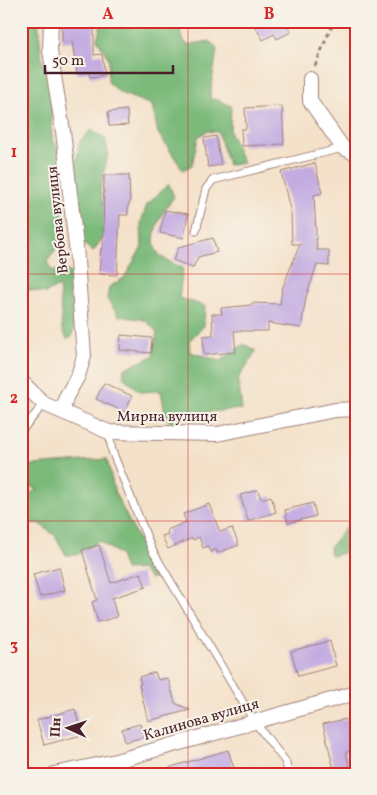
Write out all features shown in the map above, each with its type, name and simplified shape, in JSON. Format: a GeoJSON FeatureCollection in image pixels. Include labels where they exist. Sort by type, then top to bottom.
{"type":"FeatureCollection","features":[{"type":"Feature","properties":{"kind":"street","name":"Вербова вулиця"},"geometry":{"type":"LineString","coordinates":[[51,21],[50,51],[63,131],[75,237],[84,356],[78,376],[66,397],[64,411]]}},
{"type":"Feature","properties":{"kind":"street"},"geometry":{"type":"LineString","coordinates":[[310,79],[310,101],[343,148],[356,155]]}},
{"type":"Feature","properties":{"kind":"street","name":"Мирна вулиця"},"geometry":{"type":"LineString","coordinates":[[21,381],[44,404],[109,432],[217,434],[335,410],[356,409]]}},
{"type":"Feature","properties":{"kind":"street","name":"Калинова вулиця"},"geometry":{"type":"LineString","coordinates":[[54,774],[116,761],[356,693]]}},
{"type":"Feature","properties":{"kind":"lane"},"geometry":{"type":"LineString","coordinates":[[196,231],[206,189],[213,180],[343,148]]}},
{"type":"Feature","properties":{"kind":"lane"},"geometry":{"type":"LineString","coordinates":[[21,431],[44,404]]}},
{"type":"Feature","properties":{"kind":"lane"},"geometry":{"type":"LineString","coordinates":[[109,432],[112,451],[152,550],[254,721],[285,761],[289,774]]}},
{"type":"Feature","properties":{"kind":"path"},"geometry":{"type":"LineString","coordinates":[[310,79],[335,21]]}},
{"type":"Feature","properties":{"kind":"green space"},"geometry":{"type":"Polygon","coordinates":[[[21,21],[38,21],[42,60],[51,93],[52,139],[62,153],[64,237],[47,262],[52,271],[68,271],[73,275],[75,298],[74,322],[72,337],[67,339],[62,329],[59,286],[46,293],[30,290],[21,291],[21,21]]]}},
{"type":"Feature","properties":{"kind":"green space"},"geometry":{"type":"Polygon","coordinates":[[[102,21],[179,21],[181,35],[187,45],[210,41],[217,49],[210,95],[211,100],[216,99],[231,106],[230,133],[243,163],[228,165],[218,132],[207,131],[198,137],[192,165],[183,170],[158,133],[152,105],[120,93],[108,82],[109,59],[97,39],[102,21]]]}},
{"type":"Feature","properties":{"kind":"green space"},"geometry":{"type":"Polygon","coordinates":[[[91,130],[105,138],[108,153],[100,191],[104,207],[103,237],[93,252],[84,244],[76,224],[72,183],[80,141],[91,130]]]}},
{"type":"Feature","properties":{"kind":"green space"},"geometry":{"type":"Polygon","coordinates":[[[169,184],[174,197],[160,218],[154,243],[162,257],[183,268],[179,298],[205,306],[204,326],[189,341],[190,352],[221,361],[244,344],[256,351],[238,379],[242,409],[185,414],[173,424],[166,418],[161,391],[140,392],[123,377],[124,369],[153,356],[157,332],[145,320],[119,316],[107,299],[109,287],[124,278],[142,247],[141,222],[147,205],[169,184]]]}},
{"type":"Feature","properties":{"kind":"green space"},"geometry":{"type":"Polygon","coordinates":[[[107,459],[115,493],[157,577],[150,579],[141,569],[125,570],[120,555],[99,541],[77,555],[66,555],[55,535],[38,523],[21,525],[21,498],[38,489],[21,484],[21,466],[107,459]]]}},
{"type":"Feature","properties":{"kind":"green space"},"geometry":{"type":"Polygon","coordinates":[[[356,514],[356,549],[333,556],[329,553],[330,547],[356,514]]]}},
{"type":"Feature","properties":{"kind":"building"},"geometry":{"type":"Polygon","coordinates":[[[62,21],[94,21],[94,55],[102,54],[105,75],[90,77],[89,72],[77,74],[72,41],[62,42],[62,21]]]}},
{"type":"Feature","properties":{"kind":"building"},"geometry":{"type":"Polygon","coordinates":[[[252,21],[294,21],[287,26],[291,32],[277,39],[274,34],[263,40],[252,21]]]}},
{"type":"Feature","properties":{"kind":"building"},"geometry":{"type":"Polygon","coordinates":[[[282,106],[284,144],[242,146],[241,129],[246,129],[245,108],[282,106]]]}},
{"type":"Feature","properties":{"kind":"building"},"geometry":{"type":"Polygon","coordinates":[[[127,110],[128,125],[109,126],[108,112],[127,110]]]}},
{"type":"Feature","properties":{"kind":"building"},"geometry":{"type":"Polygon","coordinates":[[[216,136],[221,165],[208,167],[204,138],[216,136]]]}},
{"type":"Feature","properties":{"kind":"building"},"geometry":{"type":"Polygon","coordinates":[[[315,163],[322,193],[314,195],[317,250],[329,250],[329,266],[317,265],[306,297],[301,328],[268,323],[268,331],[234,331],[236,352],[204,355],[203,336],[213,335],[212,314],[222,314],[221,308],[252,305],[252,303],[280,304],[282,289],[300,244],[292,244],[291,213],[281,172],[315,163]]]}},
{"type":"Feature","properties":{"kind":"building"},"geometry":{"type":"Polygon","coordinates":[[[104,175],[129,175],[130,204],[128,204],[128,215],[120,215],[117,275],[99,274],[101,248],[103,248],[104,175]]]}},
{"type":"Feature","properties":{"kind":"building"},"geometry":{"type":"Polygon","coordinates":[[[165,210],[188,214],[184,238],[160,233],[165,210]]]}},
{"type":"Feature","properties":{"kind":"building"},"geometry":{"type":"Polygon","coordinates":[[[213,238],[217,252],[198,257],[193,268],[173,260],[179,247],[213,238]]]}},
{"type":"Feature","properties":{"kind":"building"},"geometry":{"type":"Polygon","coordinates":[[[121,335],[152,338],[151,353],[120,350],[121,335]]]}},
{"type":"Feature","properties":{"kind":"building"},"geometry":{"type":"Polygon","coordinates":[[[104,383],[132,396],[125,412],[96,399],[104,383]]]}},
{"type":"Feature","properties":{"kind":"building"},"geometry":{"type":"Polygon","coordinates":[[[258,490],[261,499],[271,496],[276,512],[248,521],[240,495],[258,490]]]}},
{"type":"Feature","properties":{"kind":"building"},"geometry":{"type":"Polygon","coordinates":[[[313,503],[316,516],[288,523],[285,510],[313,503]]]}},
{"type":"Feature","properties":{"kind":"building"},"geometry":{"type":"Polygon","coordinates":[[[209,504],[220,532],[232,528],[239,545],[217,553],[216,549],[210,552],[208,546],[203,548],[199,537],[193,540],[192,538],[168,549],[162,536],[168,534],[167,530],[186,522],[183,514],[209,504]]]}},
{"type":"Feature","properties":{"kind":"building"},"geometry":{"type":"Polygon","coordinates":[[[99,545],[111,583],[141,573],[146,587],[112,598],[117,617],[98,622],[92,602],[97,600],[82,550],[99,545]]]}},
{"type":"Feature","properties":{"kind":"building"},"geometry":{"type":"Polygon","coordinates":[[[59,567],[65,590],[40,597],[33,574],[59,567]]]}},
{"type":"Feature","properties":{"kind":"building"},"geometry":{"type":"Polygon","coordinates":[[[330,641],[336,666],[298,676],[291,651],[330,641]]]}},
{"type":"Feature","properties":{"kind":"building"},"geometry":{"type":"Polygon","coordinates":[[[155,672],[158,680],[168,678],[175,703],[190,710],[148,721],[139,677],[155,672]]]}},
{"type":"Feature","properties":{"kind":"building"},"geometry":{"type":"Polygon","coordinates":[[[75,709],[82,735],[44,745],[37,720],[75,709]]]}},
{"type":"Feature","properties":{"kind":"building"},"geometry":{"type":"Polygon","coordinates":[[[346,719],[353,750],[346,752],[351,774],[335,774],[323,724],[346,719]]]}},
{"type":"Feature","properties":{"kind":"building"},"geometry":{"type":"Polygon","coordinates":[[[140,724],[144,737],[125,742],[122,729],[140,724]]]}},
{"type":"Feature","properties":{"kind":"building"},"geometry":{"type":"Polygon","coordinates":[[[228,750],[236,774],[162,774],[161,770],[228,750]]]}}]}
